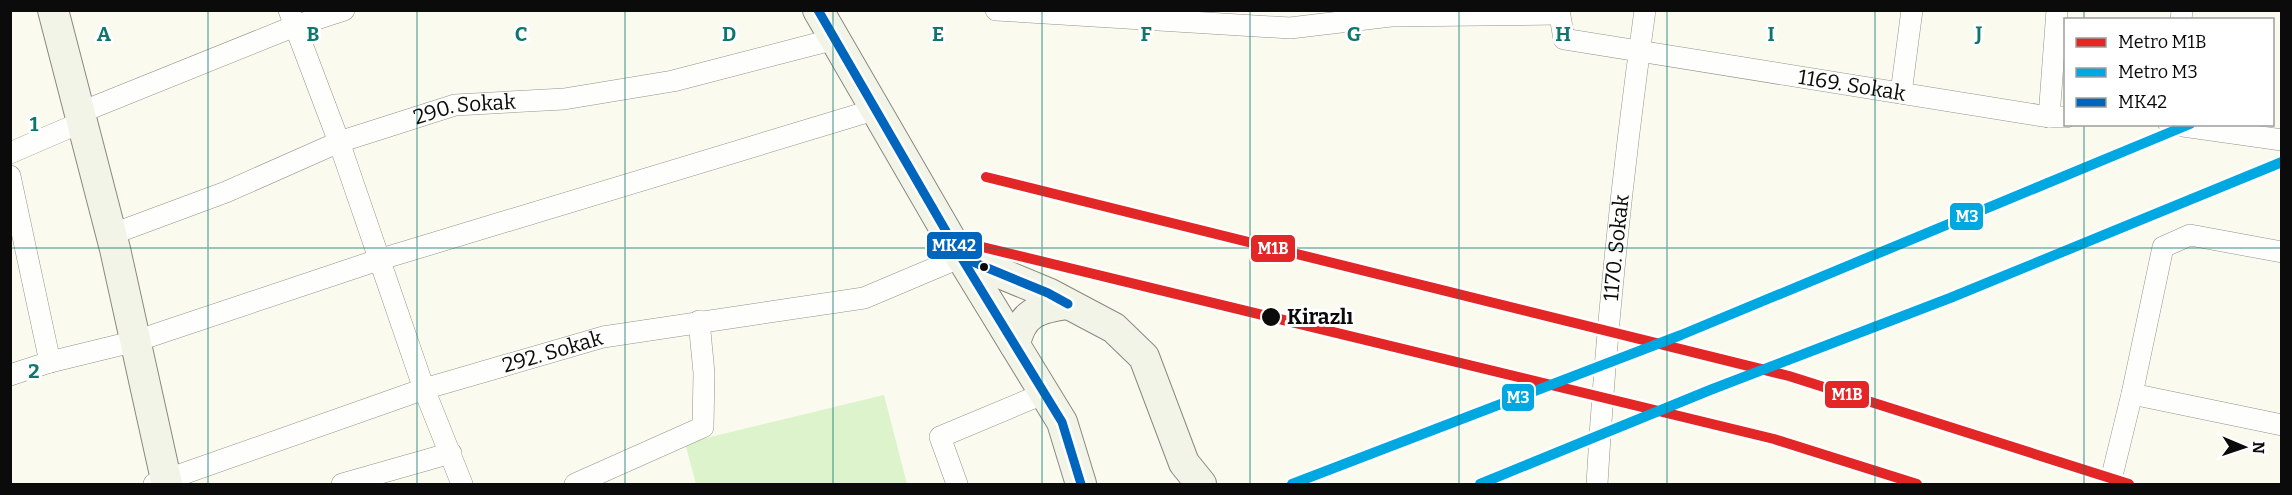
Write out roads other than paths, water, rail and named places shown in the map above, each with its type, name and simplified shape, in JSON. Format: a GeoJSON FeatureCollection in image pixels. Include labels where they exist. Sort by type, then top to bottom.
{"type":"FeatureCollection","features":[{"type":"Feature","properties":{"kind":"main road"},"geometry":{"type":"LineString","coordinates":[[54,10],[136,341],[162,483]]}},
{"type":"Feature","properties":{"kind":"main road"},"geometry":{"type":"LineString","coordinates":[[819,10],[961,257],[1062,422],[1082,484]]}},
{"type":"Feature","properties":{"kind":"main road"},"geometry":{"type":"LineString","coordinates":[[961,257],[1048,293],[1114,328],[1144,357],[1190,477]]}},
{"type":"Feature","properties":{"kind":"main road"},"geometry":{"type":"LineString","coordinates":[[1015,345],[1018,327],[1041,308],[1068,304]]}},
{"type":"Feature","properties":{"kind":"street"},"geometry":{"type":"LineString","coordinates":[[10,153],[292,18],[344,10]]}},
{"type":"Feature","properties":{"kind":"street"},"geometry":{"type":"LineString","coordinates":[[996,10],[1291,19],[1392,14],[1559,12]]}},
{"type":"Feature","properties":{"kind":"street","name":"1170. Sokak"},"geometry":{"type":"LineString","coordinates":[[1597,484],[1605,350],[1623,170],[1645,10]]}},
{"type":"Feature","properties":{"kind":"street"},"geometry":{"type":"LineString","coordinates":[[1901,93],[1912,10]]}},
{"type":"Feature","properties":{"kind":"street"},"geometry":{"type":"LineString","coordinates":[[2057,10],[2057,117]]}},
{"type":"Feature","properties":{"kind":"street","name":"1169. Sokak"},"geometry":{"type":"LineString","coordinates":[[1559,12],[1564,39],[2057,117]]}},
{"type":"Feature","properties":{"kind":"street"},"geometry":{"type":"LineString","coordinates":[[292,18],[339,142],[424,389],[462,484]]}},
{"type":"Feature","properties":{"kind":"street","name":"290. Sokak"},"geometry":{"type":"LineString","coordinates":[[110,235],[226,192],[339,142],[455,105],[564,99],[673,81],[835,39]]}},
{"type":"Feature","properties":{"kind":"street"},"geometry":{"type":"LineString","coordinates":[[10,375],[50,362],[136,341],[378,260],[877,109]]}},
{"type":"Feature","properties":{"kind":"street"},"geometry":{"type":"LineString","coordinates":[[2177,126],[2282,140]]}},
{"type":"Feature","properties":{"kind":"street"},"geometry":{"type":"LineString","coordinates":[[10,176],[50,362]]}},
{"type":"Feature","properties":{"kind":"street"},"geometry":{"type":"LineString","coordinates":[[2110,484],[2132,394],[2163,247],[2190,235],[2282,252]]}},
{"type":"Feature","properties":{"kind":"street","name":"292. Sokak"},"geometry":{"type":"LineString","coordinates":[[162,483],[424,389],[603,337],[864,298],[961,257]]}},
{"type":"Feature","properties":{"kind":"street"},"geometry":{"type":"LineString","coordinates":[[575,484],[703,427],[704,373],[699,321]]}},
{"type":"Feature","properties":{"kind":"street"},"geometry":{"type":"LineString","coordinates":[[957,484],[940,437],[1045,393]]}},
{"type":"Feature","properties":{"kind":"street"},"geometry":{"type":"LineString","coordinates":[[2132,394],[2282,425]]}},
{"type":"Feature","properties":{"kind":"street"},"geometry":{"type":"LineString","coordinates":[[342,484],[451,453]]}},
{"type":"Feature","properties":{"kind":"metro line","name":"M3"},"geometry":{"type":"LineString","coordinates":[[1292,484],[1681,335],[2185,126]]}},
{"type":"Feature","properties":{"kind":"metro line","name":"M3"},"geometry":{"type":"LineString","coordinates":[[1480,484],[1710,390],[1950,298],[2282,162]]}},
{"type":"Feature","properties":{"kind":"metro line","name":"M1B"},"geometry":{"type":"LineString","coordinates":[[986,177],[1789,376],[2129,484]]}},
{"type":"Feature","properties":{"kind":"metro line","name":"M1B"},"geometry":{"type":"LineString","coordinates":[[970,244],[1774,439],[1917,484]]}},
{"type":"Feature","properties":{"kind":"place","name":"Kirazlı"},"geometry":{"type":"Point","coordinates":[1271,317]}}]}
